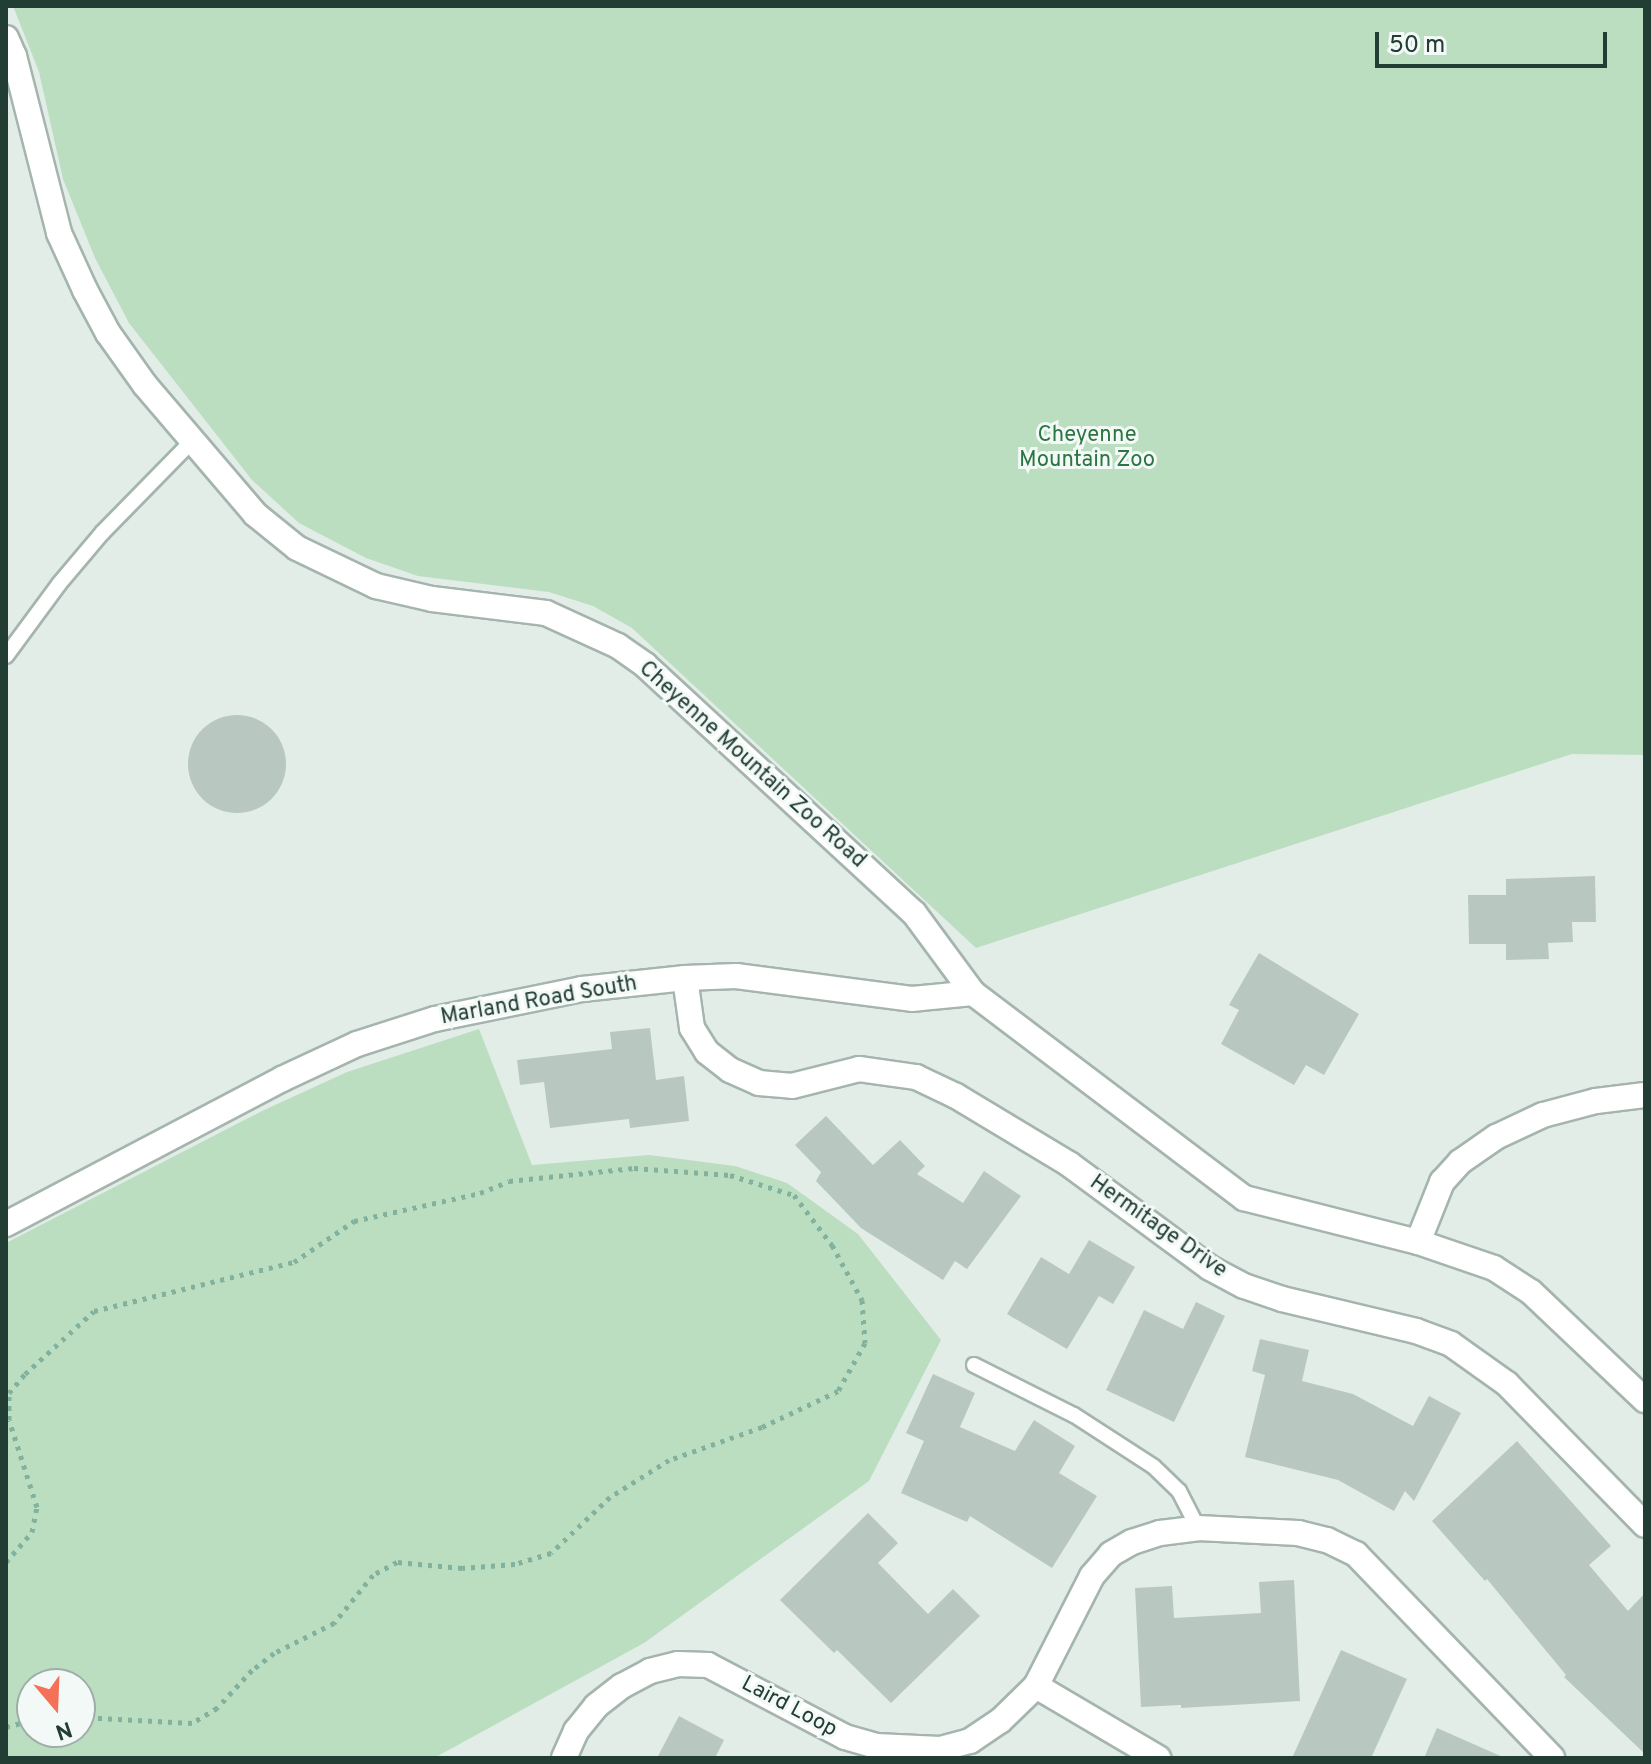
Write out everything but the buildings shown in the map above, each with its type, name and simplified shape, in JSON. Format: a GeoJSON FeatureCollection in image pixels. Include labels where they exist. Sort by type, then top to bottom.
{"type":"FeatureCollection","features":[{"type":"Feature","properties":{"kind":"street","name":"Cheyenne Mountain Zoo Road"},"geometry":{"type":"LineString","coordinates":[[6,38],[14,56],[59,233],[85,290],[108,333],[145,385],[255,514],[297,548],[376,586],[432,599],[546,613],[618,646],[645,665],[914,913],[973,993],[1244,1198],[1418,1242],[1494,1268],[1531,1292],[1645,1400]]}},
{"type":"Feature","properties":{"kind":"street","name":"Marland Road South"},"geometry":{"type":"LineString","coordinates":[[6,1224],[282,1079],[357,1044],[435,1019],[582,989],[685,978],[736,976],[912,999],[973,993]]}},
{"type":"Feature","properties":{"kind":"street","name":"Hermitage Drive"},"geometry":{"type":"LineString","coordinates":[[685,978],[692,1028],[707,1052],[730,1070],[759,1083],[792,1086],[859,1069],[916,1077],[956,1096],[1069,1164],[1210,1268],[1244,1286],[1282,1299],[1416,1331],[1451,1344],[1507,1384],[1645,1525]]}},
{"type":"Feature","properties":{"kind":"street"},"geometry":{"type":"LineString","coordinates":[[1418,1242],[1442,1182],[1460,1162],[1496,1137],[1543,1115],[1596,1101],[1645,1095]]}},
{"type":"Feature","properties":{"kind":"street"},"geometry":{"type":"LineString","coordinates":[[1158,1758],[1036,1686],[1092,1576],[1111,1554],[1132,1542],[1160,1533],[1198,1528],[1298,1533],[1327,1540],[1356,1554],[1552,1758]]}},
{"type":"Feature","properties":{"kind":"street","name":"Laird Loop"},"geometry":{"type":"LineString","coordinates":[[564,1758],[576,1731],[596,1706],[650,1671],[678,1664],[708,1665],[845,1737],[877,1746],[940,1749],[970,1741],[1000,1721],[1036,1686]]}},
{"type":"Feature","properties":{"kind":"lane"},"geometry":{"type":"LineString","coordinates":[[6,656],[59,584],[103,532],[192,441]]}},
{"type":"Feature","properties":{"kind":"lane"},"geometry":{"type":"LineString","coordinates":[[974,1365],[1074,1415],[1154,1467],[1179,1491],[1198,1528]]}},
{"type":"Feature","properties":{"kind":"path"},"geometry":{"type":"LineString","coordinates":[[6,1562],[32,1532],[37,1507],[9,1420],[9,1393],[25,1374],[94,1311],[294,1262],[354,1221],[480,1193],[509,1181],[634,1168],[730,1175],[794,1195],[832,1245],[862,1300],[865,1343],[838,1391],[762,1427],[669,1460],[610,1497],[551,1553],[515,1564],[462,1568],[397,1562],[373,1575],[334,1623],[274,1653],[252,1670],[217,1708],[192,1723],[96,1718]]}},
{"type":"Feature","properties":{"kind":"green space","name":"Cheyenne Mountain Zoo"},"geometry":{"type":"Polygon","coordinates":[[[13,6],[1645,6],[1645,755],[1572,754],[976,948],[632,628],[593,606],[549,592],[418,576],[366,558],[299,523],[252,480],[129,323],[95,258],[63,179],[39,72],[13,6]]]}},
{"type":"Feature","properties":{"kind":"green space"},"geometry":{"type":"Polygon","coordinates":[[[479,1029],[532,1165],[649,1155],[735,1166],[787,1183],[858,1234],[941,1340],[869,1481],[644,1643],[434,1758],[6,1758],[6,1243],[262,1111],[347,1072],[479,1029]]]}}]}
